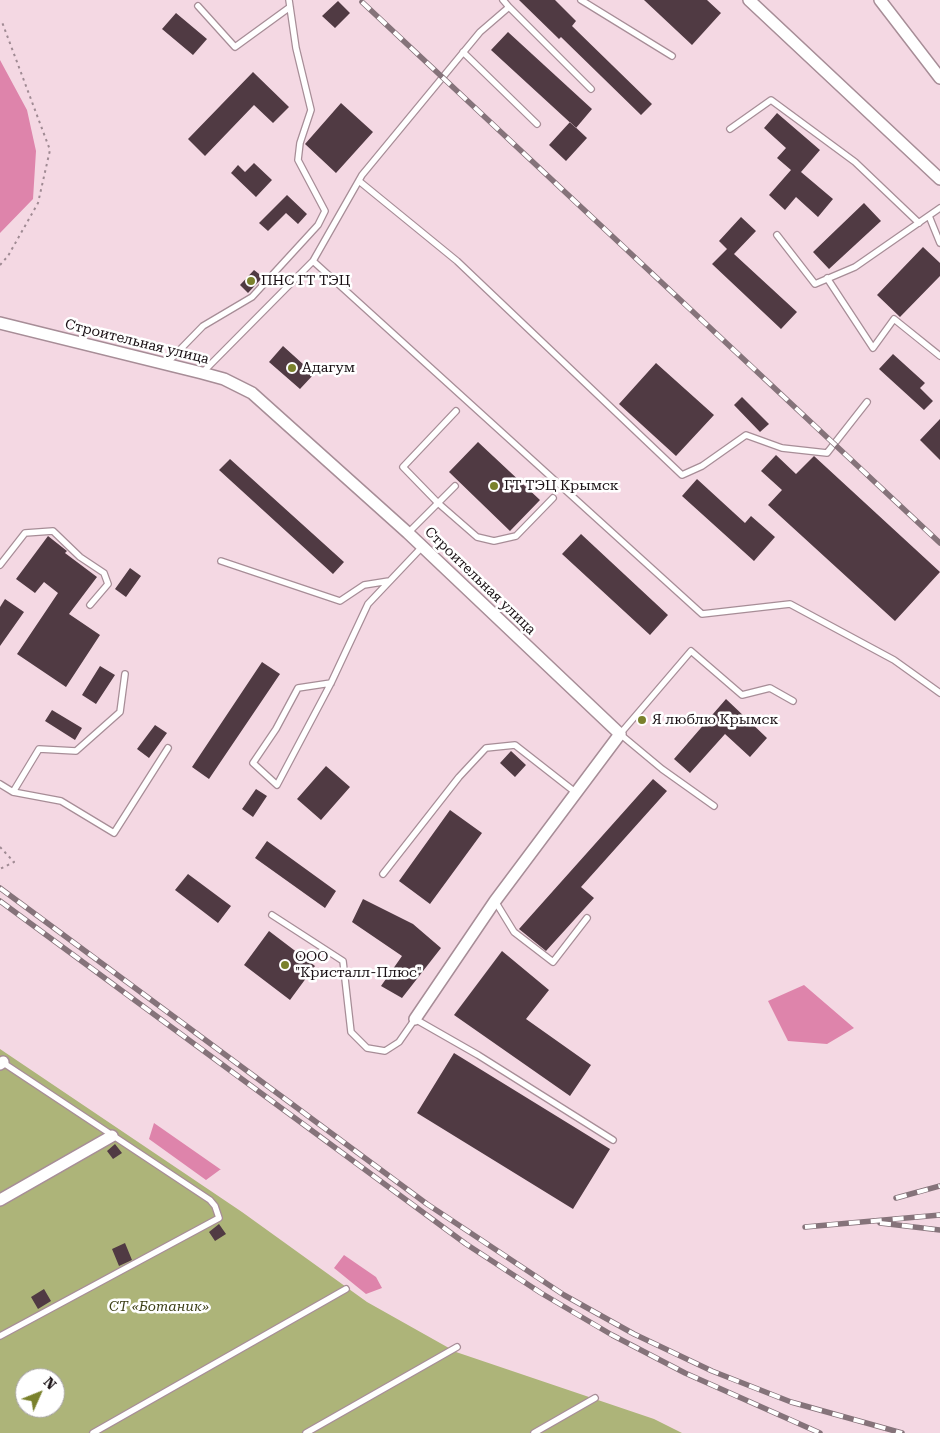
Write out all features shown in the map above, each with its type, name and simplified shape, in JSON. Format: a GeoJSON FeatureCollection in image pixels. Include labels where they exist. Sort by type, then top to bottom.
{"type":"FeatureCollection","features":[{"type":"Feature","properties":{"kind":"street"},"geometry":{"type":"LineString","coordinates":[[749,0],[940,179]]}},
{"type":"Feature","properties":{"kind":"street"},"geometry":{"type":"LineString","coordinates":[[880,0],[940,78]]}},
{"type":"Feature","properties":{"kind":"street","name":"Строительная улица"},"geometry":{"type":"LineString","coordinates":[[0,323],[224,379],[252,393],[408,533],[620,734]]}},
{"type":"Feature","properties":{"kind":"street"},"geometry":{"type":"LineString","coordinates":[[415,1019],[495,900],[620,734]]}},
{"type":"Feature","properties":{"kind":"street"},"geometry":{"type":"LineString","coordinates":[[0,1200],[112,1136]]}},
{"type":"Feature","properties":{"kind":"lane"},"geometry":{"type":"LineString","coordinates":[[165,365],[203,326],[252,297],[318,225],[325,211],[298,160],[300,143],[311,110],[296,48],[289,0]]}},
{"type":"Feature","properties":{"kind":"lane"},"geometry":{"type":"LineString","coordinates":[[503,0],[591,89]]}},
{"type":"Feature","properties":{"kind":"lane"},"geometry":{"type":"LineString","coordinates":[[581,0],[672,56]]}},
{"type":"Feature","properties":{"kind":"lane"},"geometry":{"type":"LineString","coordinates":[[198,6],[235,47],[290,7]]}},
{"type":"Feature","properties":{"kind":"lane"},"geometry":{"type":"LineString","coordinates":[[202,373],[313,260],[358,181],[480,32],[510,7]]}},
{"type":"Feature","properties":{"kind":"lane"},"geometry":{"type":"LineString","coordinates":[[463,52],[536,124]]}},
{"type":"Feature","properties":{"kind":"lane"},"geometry":{"type":"LineString","coordinates":[[730,129],[771,100],[855,162],[920,223]]}},
{"type":"Feature","properties":{"kind":"lane"},"geometry":{"type":"LineString","coordinates":[[358,181],[457,261],[682,474],[702,466],[746,435],[782,448],[827,453],[867,402]]}},
{"type":"Feature","properties":{"kind":"lane"},"geometry":{"type":"LineString","coordinates":[[776,236],[815,284],[855,267],[940,208]]}},
{"type":"Feature","properties":{"kind":"lane"},"geometry":{"type":"LineString","coordinates":[[929,216],[940,243]]}},
{"type":"Feature","properties":{"kind":"lane"},"geometry":{"type":"LineString","coordinates":[[313,260],[702,614],[790,604],[894,660],[940,693]]}},
{"type":"Feature","properties":{"kind":"lane"},"geometry":{"type":"LineString","coordinates":[[827,278],[873,348],[894,319],[940,356]]}},
{"type":"Feature","properties":{"kind":"lane"},"geometry":{"type":"LineString","coordinates":[[456,411],[404,467],[438,502],[477,537],[494,541],[516,536],[553,498]]}},
{"type":"Feature","properties":{"kind":"lane"},"geometry":{"type":"LineString","coordinates":[[408,533],[455,486]]}},
{"type":"Feature","properties":{"kind":"lane"},"geometry":{"type":"LineString","coordinates":[[0,565],[25,533],[53,531],[80,557],[104,573],[108,584],[90,605]]}},
{"type":"Feature","properties":{"kind":"lane"},"geometry":{"type":"LineString","coordinates":[[330,682],[298,688],[276,729],[253,764],[277,785],[321,702],[368,604],[422,547]]}},
{"type":"Feature","properties":{"kind":"lane"},"geometry":{"type":"LineString","coordinates":[[221,561],[340,601],[364,585],[389,581]]}},
{"type":"Feature","properties":{"kind":"lane"},"geometry":{"type":"LineString","coordinates":[[714,806],[660,767],[620,734],[691,651],[742,695],[770,688],[793,701]]}},
{"type":"Feature","properties":{"kind":"lane"},"geometry":{"type":"LineString","coordinates":[[13,792],[39,749],[76,752],[120,712],[125,674]]}},
{"type":"Feature","properties":{"kind":"lane"},"geometry":{"type":"LineString","coordinates":[[383,874],[459,777],[486,748],[516,745],[575,792]]}},
{"type":"Feature","properties":{"kind":"lane"},"geometry":{"type":"LineString","coordinates":[[0,784],[13,792],[61,801],[114,833],[168,748]]}},
{"type":"Feature","properties":{"kind":"lane"},"geometry":{"type":"LineString","coordinates":[[495,900],[514,932],[553,962],[587,918]]}},
{"type":"Feature","properties":{"kind":"lane"},"geometry":{"type":"LineString","coordinates":[[272,915],[343,960],[351,1032],[367,1048],[385,1051],[399,1042],[415,1019],[478,1055],[613,1140]]}},
{"type":"Feature","properties":{"kind":"lane"},"geometry":{"type":"LineString","coordinates":[[0,1336],[219,1218],[215,1206],[210,1200],[1,1062]]}},
{"type":"Feature","properties":{"kind":"lane"},"geometry":{"type":"LineString","coordinates":[[93,1433],[346,1288]]}},
{"type":"Feature","properties":{"kind":"lane"},"geometry":{"type":"LineString","coordinates":[[306,1433],[457,1347]]}},
{"type":"Feature","properties":{"kind":"lane"},"geometry":{"type":"LineString","coordinates":[[534,1433],[595,1398]]}},
{"type":"Feature","properties":{"kind":"path"},"geometry":{"type":"LineString","coordinates":[[0,265],[8,256],[38,203],[50,150],[2,22]]}},
{"type":"Feature","properties":{"kind":"path"},"geometry":{"type":"LineString","coordinates":[[0,846],[14,862],[0,869]]}},
{"type":"Feature","properties":{"kind":"green space","name":"СТ «Ботаник»"},"geometry":{"type":"Polygon","coordinates":[[[0,1049],[242,1212],[367,1302],[456,1352],[654,1419],[682,1433],[0,1433],[0,1049]]]}},
{"type":"Feature","properties":{"kind":"shaded area"},"geometry":{"type":"Polygon","coordinates":[[[0,60],[27,110],[36,151],[33,199],[0,233],[0,60]]]}},
{"type":"Feature","properties":{"kind":"shaded area"},"geometry":{"type":"Polygon","coordinates":[[[804,985],[854,1028],[827,1044],[788,1041],[768,1001],[804,985]]]}},
{"type":"Feature","properties":{"kind":"shaded area"},"geometry":{"type":"Polygon","coordinates":[[[154,1123],[221,1169],[206,1180],[149,1139],[154,1123]]]}},
{"type":"Feature","properties":{"kind":"shaded area"},"geometry":{"type":"Polygon","coordinates":[[[344,1255],[376,1277],[382,1288],[366,1294],[334,1268],[344,1255]]]}},
{"type":"Feature","properties":{"kind":"building"},"geometry":{"type":"Polygon","coordinates":[[[519,0],[555,0],[576,21],[572,26],[652,104],[641,115],[561,37],[559,39],[519,0]]]}},
{"type":"Feature","properties":{"kind":"building"},"geometry":{"type":"Polygon","coordinates":[[[644,0],[707,0],[721,13],[692,45],[644,0]]]}},
{"type":"Feature","properties":{"kind":"building"},"geometry":{"type":"Polygon","coordinates":[[[338,1],[350,13],[335,28],[322,16],[338,1]]]}},
{"type":"Feature","properties":{"kind":"building"},"geometry":{"type":"Polygon","coordinates":[[[176,13],[207,39],[193,55],[162,29],[176,13]]]}},
{"type":"Feature","properties":{"kind":"building"},"geometry":{"type":"Polygon","coordinates":[[[508,32],[592,109],[576,128],[491,50],[508,32]]]}},
{"type":"Feature","properties":{"kind":"building"},"geometry":{"type":"Polygon","coordinates":[[[253,72],[289,107],[273,123],[254,105],[205,156],[188,139],[253,72]]]}},
{"type":"Feature","properties":{"kind":"building"},"geometry":{"type":"Polygon","coordinates":[[[341,103],[373,132],[336,173],[305,144],[341,103]]]}},
{"type":"Feature","properties":{"kind":"building"},"geometry":{"type":"Polygon","coordinates":[[[777,113],[820,150],[801,172],[833,199],[818,217],[796,197],[785,210],[769,195],[791,170],[777,158],[786,148],[764,128],[777,113]]]}},
{"type":"Feature","properties":{"kind":"building"},"geometry":{"type":"Polygon","coordinates":[[[570,122],[587,138],[566,161],[549,145],[570,122]]]}},
{"type":"Feature","properties":{"kind":"building"},"geometry":{"type":"Polygon","coordinates":[[[254,163],[272,180],[256,197],[231,173],[238,165],[245,172],[254,163]]]}},
{"type":"Feature","properties":{"kind":"building"},"geometry":{"type":"Polygon","coordinates":[[[287,195],[307,214],[298,224],[286,213],[268,231],[259,223],[287,195]]]}},
{"type":"Feature","properties":{"kind":"building"},"geometry":{"type":"Polygon","coordinates":[[[864,203],[881,221],[829,269],[813,252],[864,203]]]}},
{"type":"Feature","properties":{"kind":"building"},"geometry":{"type":"Polygon","coordinates":[[[741,217],[756,231],[734,254],[797,312],[781,329],[712,264],[727,249],[719,241],[741,217]]]}},
{"type":"Feature","properties":{"kind":"building"},"geometry":{"type":"Polygon","coordinates":[[[923,247],[940,263],[940,276],[900,317],[877,295],[923,247]]]}},
{"type":"Feature","properties":{"kind":"building","name":"ПНС ГТ ТЭЦ"},"geometry":{"type":"Polygon","coordinates":[[[254,270],[263,277],[248,293],[240,285],[254,270]]]}},
{"type":"Feature","properties":{"kind":"building","name":"Адагум"},"geometry":{"type":"Polygon","coordinates":[[[283,346],[314,374],[300,389],[269,362],[283,346]]]}},
{"type":"Feature","properties":{"kind":"building"},"geometry":{"type":"Polygon","coordinates":[[[893,354],[925,383],[920,388],[933,401],[924,410],[879,369],[893,354]]]}},
{"type":"Feature","properties":{"kind":"building"},"geometry":{"type":"Polygon","coordinates":[[[656,363],[714,415],[676,456],[619,404],[656,363]]]}},
{"type":"Feature","properties":{"kind":"building"},"geometry":{"type":"Polygon","coordinates":[[[742,397],[769,424],[760,432],[734,405],[742,397]]]}},
{"type":"Feature","properties":{"kind":"building"},"geometry":{"type":"Polygon","coordinates":[[[940,419],[940,460],[920,440],[940,419]]]}},
{"type":"Feature","properties":{"kind":"building","name":"ГТ ТЭЦ Крымск"},"geometry":{"type":"Polygon","coordinates":[[[478,442],[540,500],[510,531],[449,472],[478,442]]]}},
{"type":"Feature","properties":{"kind":"building"},"geometry":{"type":"Polygon","coordinates":[[[776,455],[796,474],[814,456],[940,572],[895,621],[768,505],[782,490],[761,471],[776,455]]]}},
{"type":"Feature","properties":{"kind":"building"},"geometry":{"type":"Polygon","coordinates":[[[230,459],[344,562],[333,574],[219,470],[230,459]]]}},
{"type":"Feature","properties":{"kind":"building"},"geometry":{"type":"Polygon","coordinates":[[[697,479],[745,523],[751,516],[775,537],[754,561],[682,496],[697,479]]]}},
{"type":"Feature","properties":{"kind":"building"},"geometry":{"type":"Polygon","coordinates":[[[581,534],[668,615],[650,635],[562,554],[581,534]]]}},
{"type":"Feature","properties":{"kind":"building"},"geometry":{"type":"Polygon","coordinates":[[[48,536],[67,551],[65,553],[97,577],[69,614],[100,635],[66,687],[17,654],[58,593],[44,582],[35,593],[16,579],[48,536]]]}},
{"type":"Feature","properties":{"kind":"building"},"geometry":{"type":"Polygon","coordinates":[[[130,568],[141,576],[126,597],[115,589],[130,568]]]}},
{"type":"Feature","properties":{"kind":"building"},"geometry":{"type":"Polygon","coordinates":[[[5,599],[24,612],[0,646],[0,607],[5,599]]]}},
{"type":"Feature","properties":{"kind":"building"},"geometry":{"type":"Polygon","coordinates":[[[262,662],[280,674],[209,779],[192,767],[262,662]]]}},
{"type":"Feature","properties":{"kind":"building"},"geometry":{"type":"Polygon","coordinates":[[[100,666],[115,675],[96,704],[82,695],[100,666]]]}},
{"type":"Feature","properties":{"kind":"building"},"geometry":{"type":"Polygon","coordinates":[[[726,699],[767,738],[750,757],[725,734],[690,773],[674,759],[726,699]]]}},
{"type":"Feature","properties":{"kind":"building"},"geometry":{"type":"Polygon","coordinates":[[[52,710],[82,728],[75,740],[45,721],[52,710]]]}},
{"type":"Feature","properties":{"kind":"building"},"geometry":{"type":"Polygon","coordinates":[[[155,725],[167,733],[149,758],[137,749],[155,725]]]}},
{"type":"Feature","properties":{"kind":"building"},"geometry":{"type":"Polygon","coordinates":[[[511,751],[526,765],[515,777],[500,763],[511,751]]]}},
{"type":"Feature","properties":{"kind":"building"},"geometry":{"type":"Polygon","coordinates":[[[326,766],[350,787],[321,820],[297,799],[326,766]]]}},
{"type":"Feature","properties":{"kind":"building"},"geometry":{"type":"Polygon","coordinates":[[[653,779],[667,791],[581,887],[594,898],[546,951],[519,929],[653,779]]]}},
{"type":"Feature","properties":{"kind":"building"},"geometry":{"type":"Polygon","coordinates":[[[256,789],[267,796],[253,817],[242,809],[256,789]]]}},
{"type":"Feature","properties":{"kind":"building"},"geometry":{"type":"Polygon","coordinates":[[[450,810],[482,833],[430,904],[399,881],[450,810]]]}},
{"type":"Feature","properties":{"kind":"building"},"geometry":{"type":"Polygon","coordinates":[[[267,841],[336,891],[325,908],[255,858],[267,841]]]}},
{"type":"Feature","properties":{"kind":"building"},"geometry":{"type":"Polygon","coordinates":[[[188,874],[231,906],[218,923],[175,890],[188,874]]]}},
{"type":"Feature","properties":{"kind":"building"},"geometry":{"type":"Polygon","coordinates":[[[363,899],[413,924],[441,948],[402,998],[381,986],[402,956],[352,922],[363,899]]]}},
{"type":"Feature","properties":{"kind":"building"},"geometry":{"type":"Polygon","coordinates":[[[269,931],[315,966],[290,1000],[244,965],[269,931]]]}},
{"type":"Feature","properties":{"kind":"building"},"geometry":{"type":"Polygon","coordinates":[[[502,951],[549,990],[526,1019],[591,1065],[570,1096],[454,1015],[502,951]]]}},
{"type":"Feature","properties":{"kind":"building"},"geometry":{"type":"Polygon","coordinates":[[[454,1053],[610,1149],[573,1209],[417,1113],[454,1053]]]}},
{"type":"Feature","properties":{"kind":"building"},"geometry":{"type":"Polygon","coordinates":[[[115,1144],[122,1153],[113,1159],[107,1151],[115,1144]]]}},
{"type":"Feature","properties":{"kind":"building"},"geometry":{"type":"Polygon","coordinates":[[[219,1224],[226,1234],[215,1241],[209,1232],[219,1224]]]}},
{"type":"Feature","properties":{"kind":"building"},"geometry":{"type":"Polygon","coordinates":[[[125,1243],[132,1260],[119,1266],[112,1249],[125,1243]]]}},
{"type":"Feature","properties":{"kind":"building"},"geometry":{"type":"Polygon","coordinates":[[[44,1289],[51,1301],[38,1309],[31,1297],[44,1289]]]}},
{"type":"Feature","properties":{"kind":"railway"},"geometry":{"type":"LineString","coordinates":[[362,2],[940,543]]}},
{"type":"Feature","properties":{"kind":"railway"},"geometry":{"type":"LineString","coordinates":[[0,888],[427,1204],[564,1295],[634,1334],[712,1371],[791,1402],[902,1433]]}},
{"type":"Feature","properties":{"kind":"railway"},"geometry":{"type":"LineString","coordinates":[[0,901],[466,1244],[541,1293],[612,1335],[685,1373],[820,1433]]}},
{"type":"Feature","properties":{"kind":"railway"},"geometry":{"type":"LineString","coordinates":[[896,1198],[940,1186]]}},
{"type":"Feature","properties":{"kind":"railway"},"geometry":{"type":"LineString","coordinates":[[805,1227],[940,1215]]}},
{"type":"Feature","properties":{"kind":"railway"},"geometry":{"type":"LineString","coordinates":[[880,1223],[940,1230]]}},
{"type":"Feature","properties":{"kind":"place","name":"ПНС ГТ ТЭЦ"},"geometry":{"type":"Point","coordinates":[251,281]}},
{"type":"Feature","properties":{"kind":"place","name":"Адагум"},"geometry":{"type":"Point","coordinates":[292,368]}},
{"type":"Feature","properties":{"kind":"place","name":"ГТ ТЭЦ Крымск"},"geometry":{"type":"Point","coordinates":[494,486]}},
{"type":"Feature","properties":{"kind":"place","name":"Я люблю Крымск"},"geometry":{"type":"Point","coordinates":[642,720]}},
{"type":"Feature","properties":{"kind":"place","name":"ООО \"Кристалл-Плюс\""},"geometry":{"type":"Point","coordinates":[285,965]}}]}
